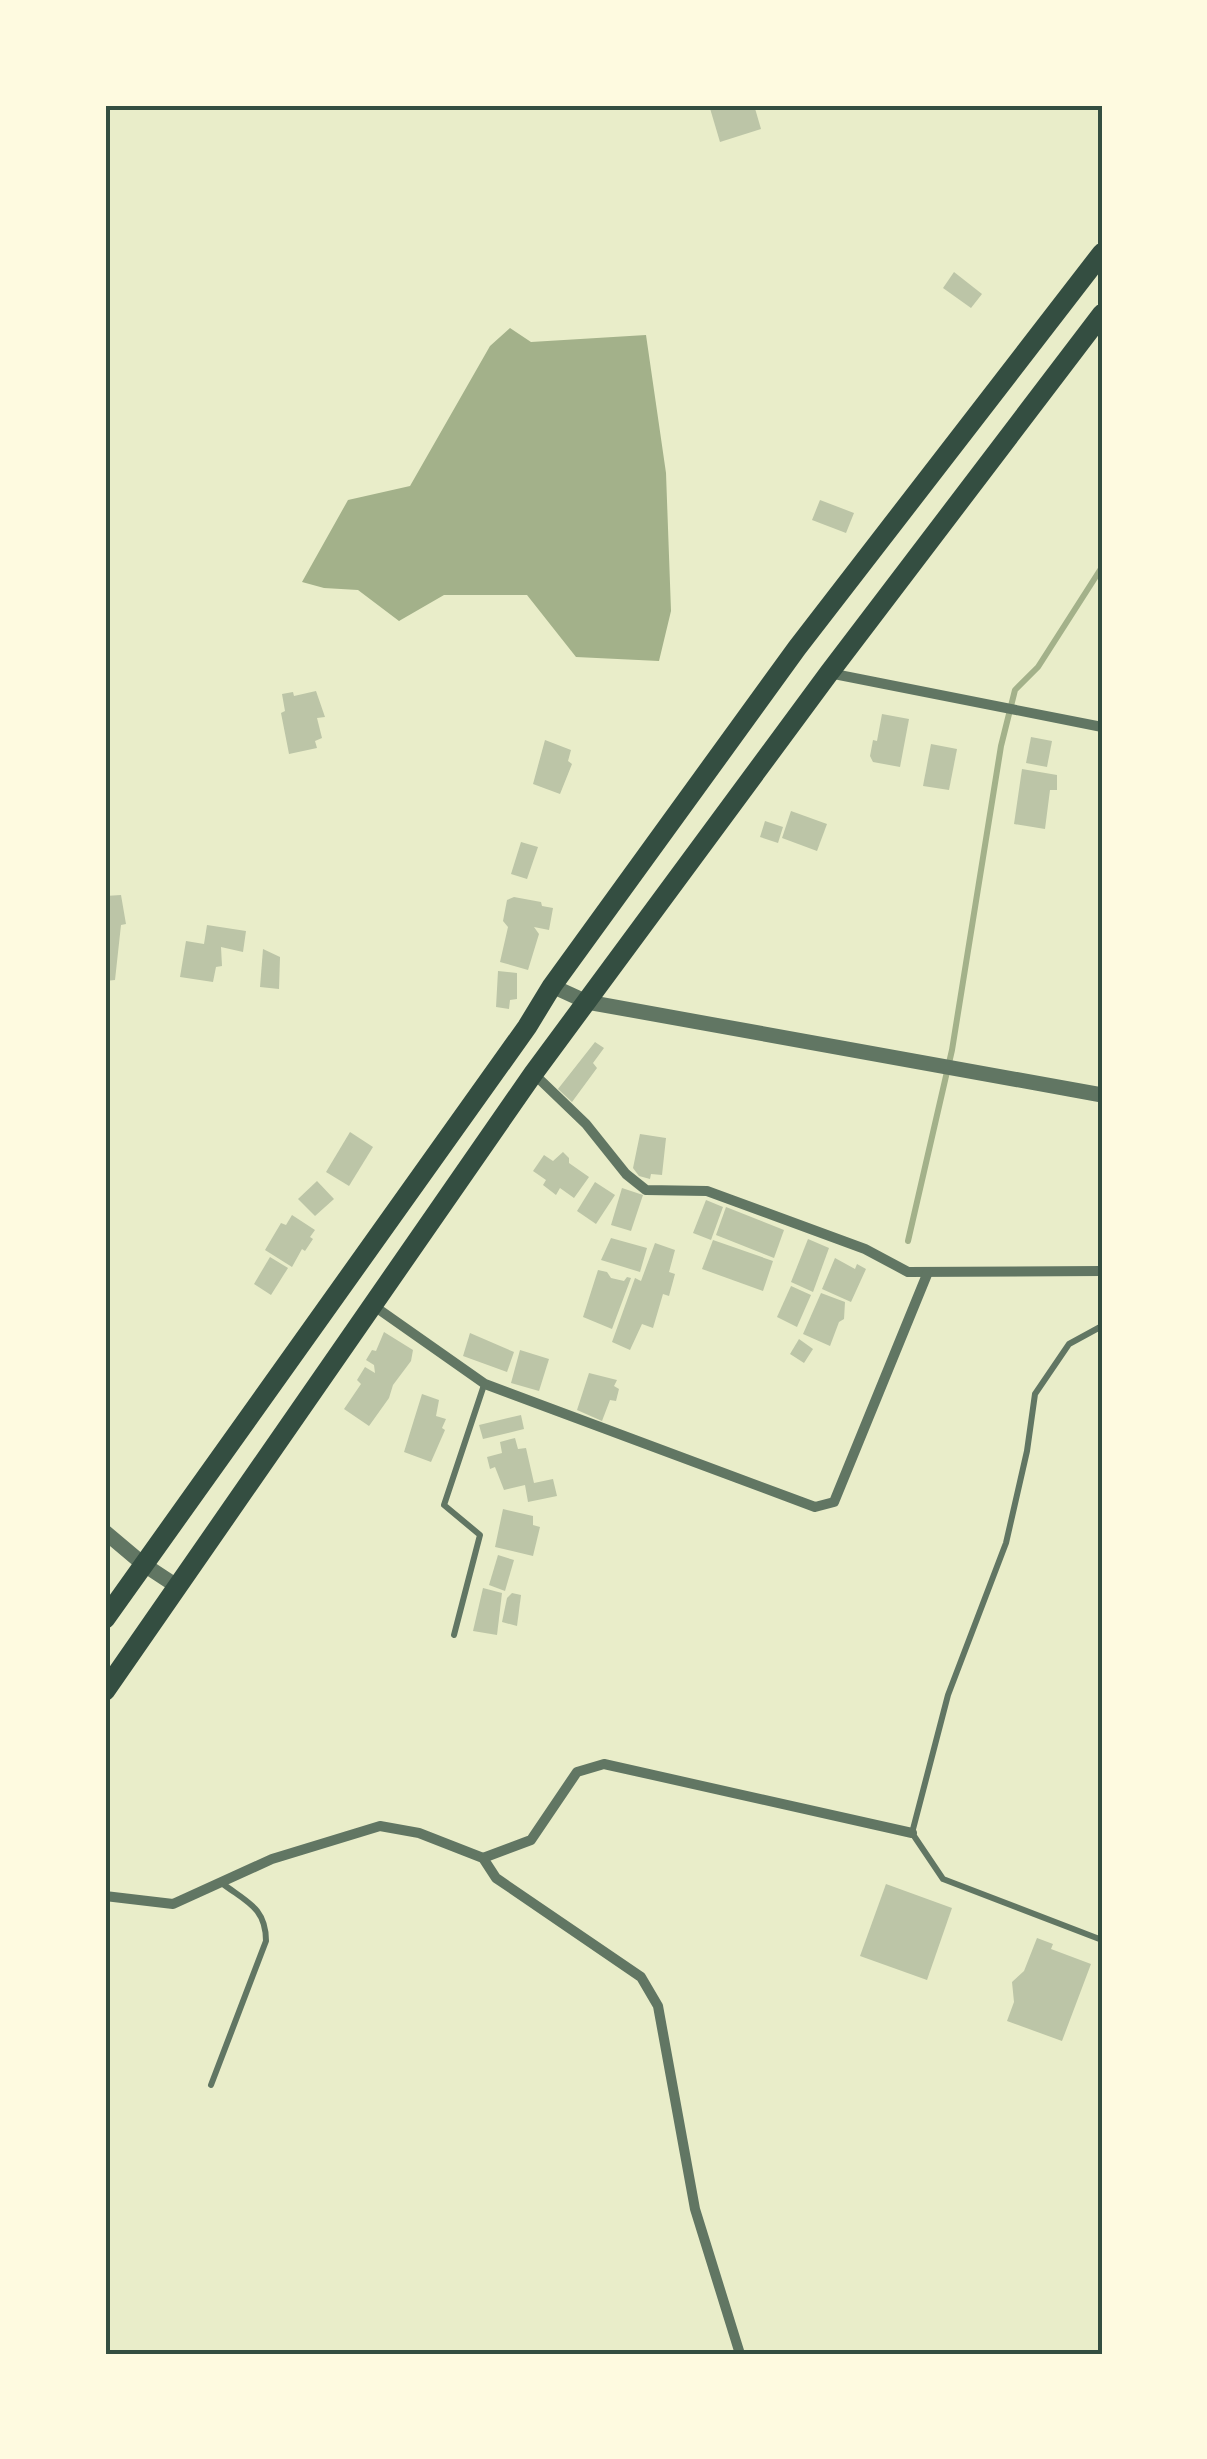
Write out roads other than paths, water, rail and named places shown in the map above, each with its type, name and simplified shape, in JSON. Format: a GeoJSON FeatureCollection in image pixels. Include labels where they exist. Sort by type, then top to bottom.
{"type":"FeatureCollection","features":[{"type":"Feature","properties":{"kind":"main road"},"geometry":{"type":"LineString","coordinates":[[105,1619],[527,1027],[552,986],[797,648],[1102,252]]}},
{"type":"Feature","properties":{"kind":"main road"},"geometry":{"type":"LineString","coordinates":[[105,1691],[533,1074],[828,673],[1102,314]]}},
{"type":"Feature","properties":{"kind":"street"},"geometry":{"type":"LineString","coordinates":[[828,673],[1102,727]]}},
{"type":"Feature","properties":{"kind":"street"},"geometry":{"type":"LineString","coordinates":[[552,986],[587,1002],[1102,1095]]}},
{"type":"Feature","properties":{"kind":"street"},"geometry":{"type":"LineString","coordinates":[[533,1074],[586,1124],[626,1174],[646,1190],[706,1190],[866,1249],[908,1272],[1102,1272]]}},
{"type":"Feature","properties":{"kind":"street"},"geometry":{"type":"LineString","coordinates":[[374,1306],[485,1384],[815,1507],[834,1502],[928,1272]]}},
{"type":"Feature","properties":{"kind":"street"},"geometry":{"type":"LineString","coordinates":[[105,1532],[143,1564],[178,1586]]}},
{"type":"Feature","properties":{"kind":"street"},"geometry":{"type":"LineString","coordinates":[[483,1858],[531,1840],[578,1772],[604,1764],[912,1834]]}},
{"type":"Feature","properties":{"kind":"street"},"geometry":{"type":"LineString","coordinates":[[105,1896],[173,1904],[272,1859],[380,1826],[418,1833],[483,1858],[496,1878],[640,1976],[658,2006],[696,2210],[740,2354]]}},
{"type":"Feature","properties":{"kind":"lane"},"geometry":{"type":"LineString","coordinates":[[1102,1326],[1069,1344],[1035,1394],[1027,1451],[1006,1543],[948,1695],[912,1834],[943,1878],[1102,1940]]}},
{"type":"Feature","properties":{"kind":"lane"},"geometry":{"type":"LineString","coordinates":[[454,1635],[480,1535],[444,1505],[485,1384]]}},
{"type":"Feature","properties":{"kind":"lane"},"geometry":{"type":"LineString","coordinates":[[211,2086],[266,1941],[266,1923],[259,1911],[222,1884]]}},
{"type":"Feature","properties":{"kind":"waterway"},"geometry":{"type":"LineString","coordinates":[[908,1241],[952,1050],[1001,746],[1015,690],[1038,667],[1102,567]]}}]}
